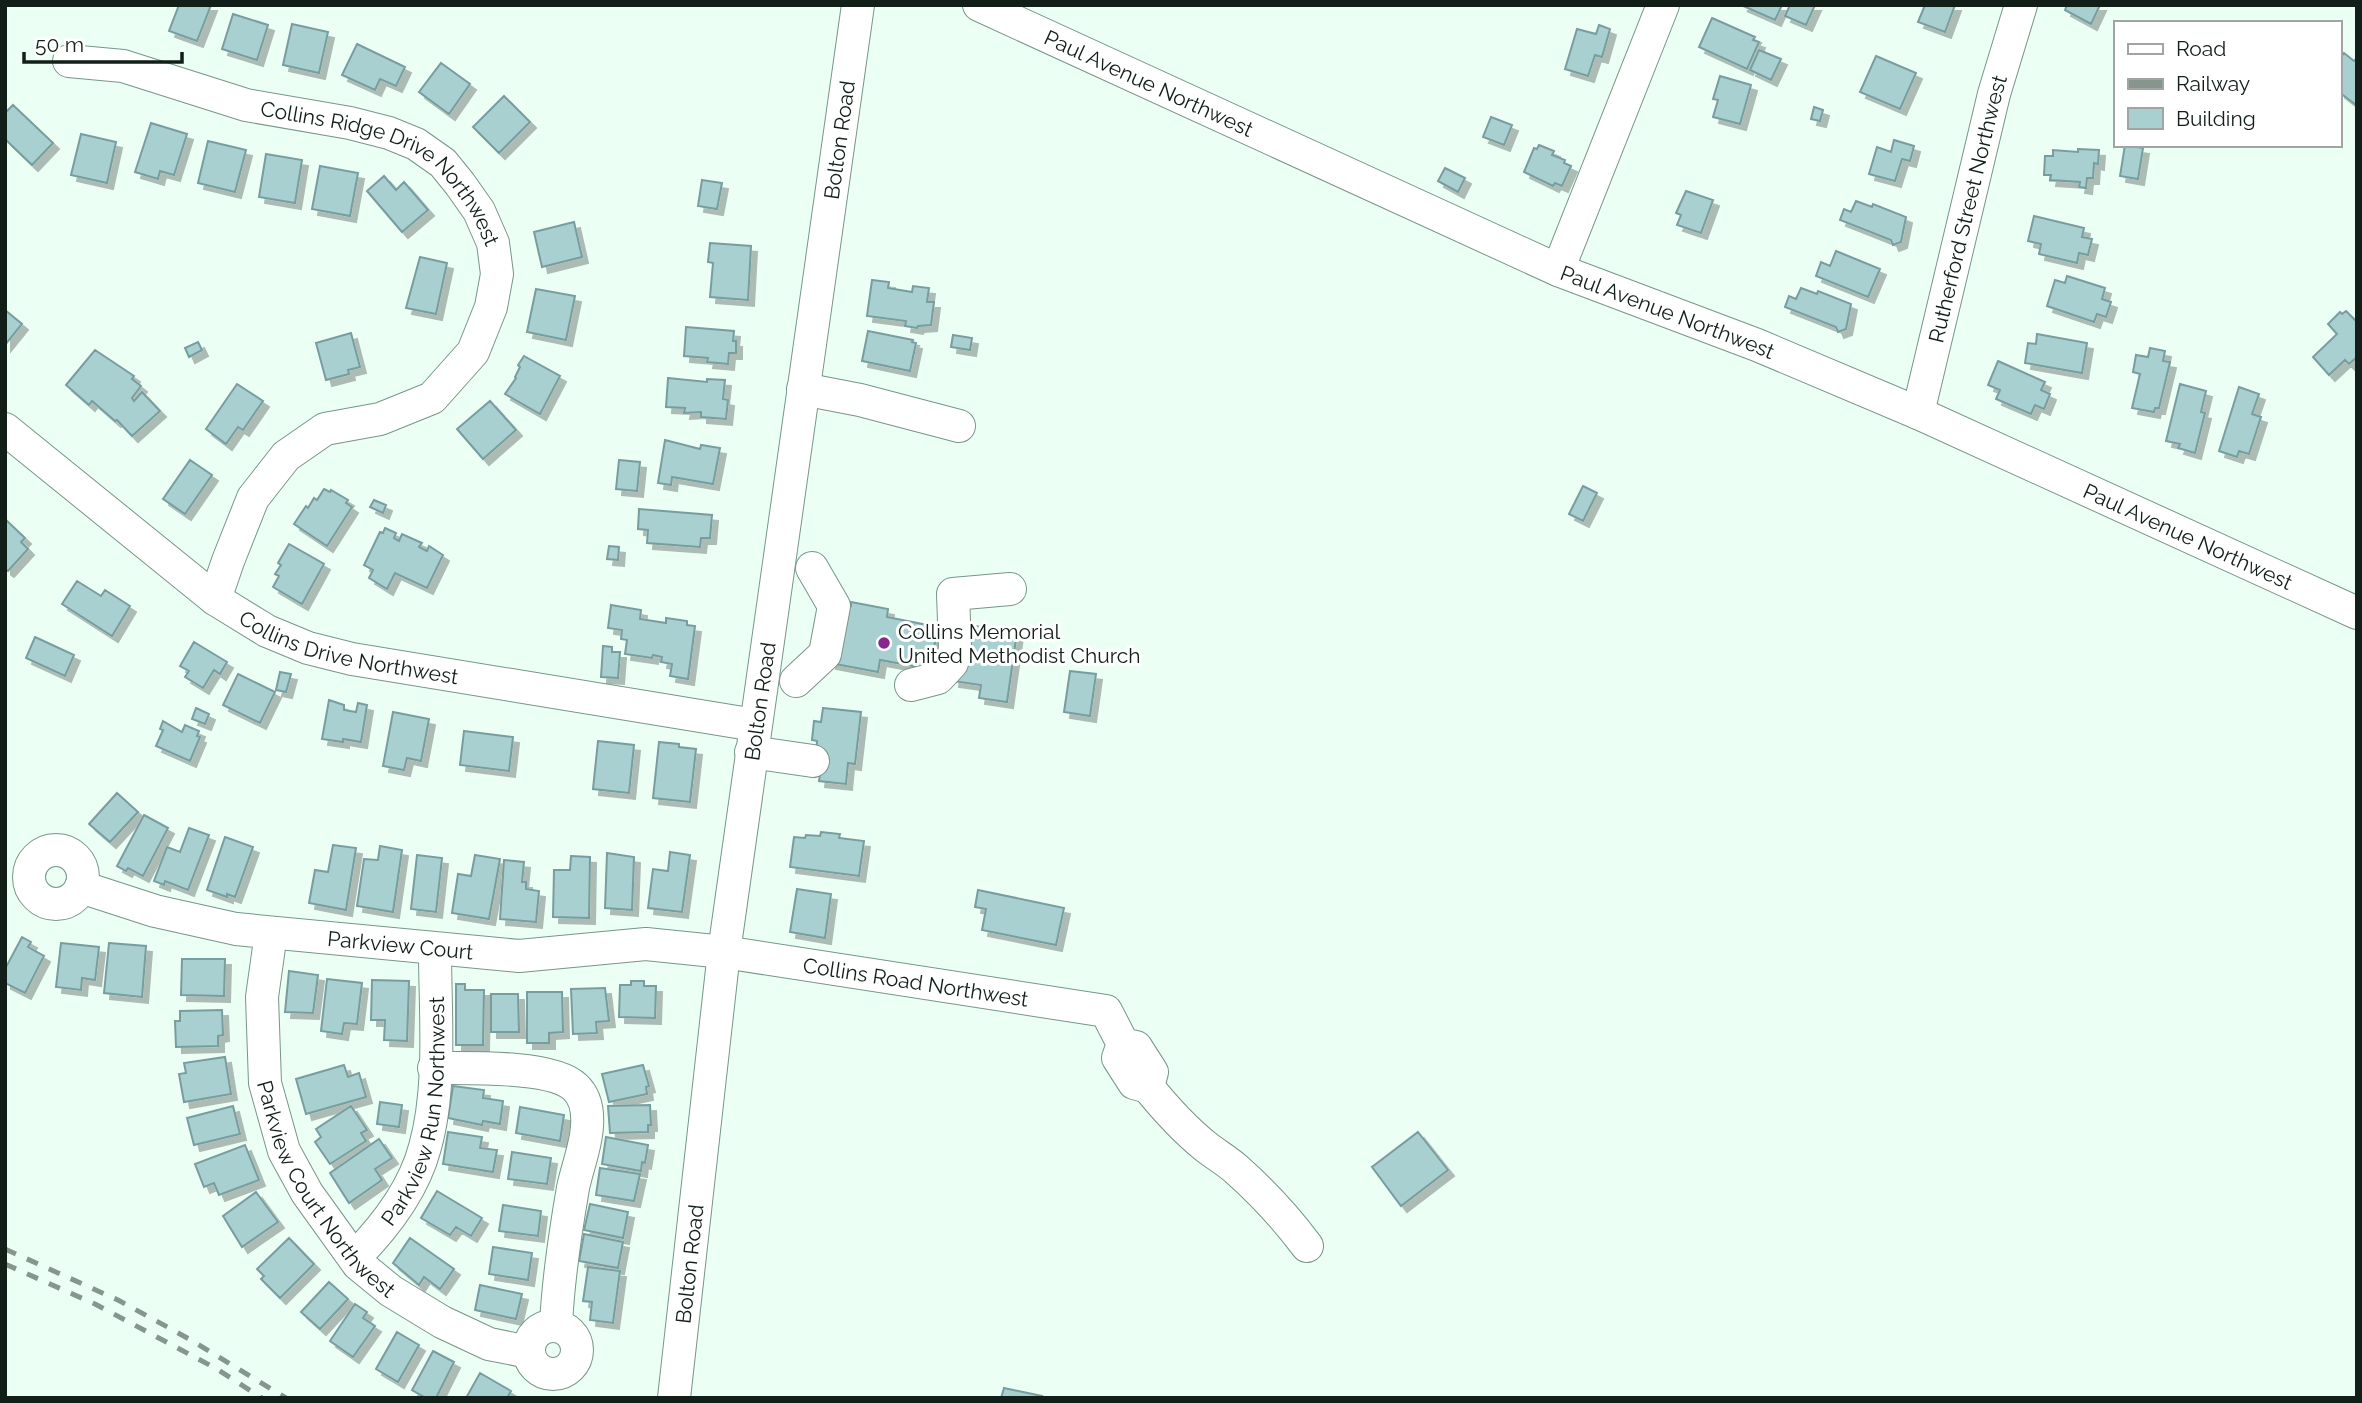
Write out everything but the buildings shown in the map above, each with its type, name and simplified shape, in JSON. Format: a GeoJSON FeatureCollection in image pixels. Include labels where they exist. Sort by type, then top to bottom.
{"type":"FeatureCollection","features":[{"type":"Feature","properties":{"kind":"street","name":"Bolton Road"},"geometry":{"type":"LineString","coordinates":[[674,1398],[724,952],[858,5]]}},
{"type":"Feature","properties":{"kind":"street","name":"Paul Avenue Northwest"},"geometry":{"type":"LineString","coordinates":[[979,5],[1558,270],[1757,345],[1918,413],[2357,613]]}},
{"type":"Feature","properties":{"kind":"street"},"geometry":{"type":"LineString","coordinates":[[1558,270],[1662,5]]}},
{"type":"Feature","properties":{"kind":"street","name":"Rutherford Street Northwest"},"geometry":{"type":"LineString","coordinates":[[1918,413],[1994,94],[2021,5]]}},
{"type":"Feature","properties":{"kind":"street","name":"Collins Ridge Drive Northwest"},"geometry":{"type":"LineString","coordinates":[[69,61],[123,66],[246,105],[350,123],[389,133],[416,144],[443,163],[460,184],[479,211],[493,243],[497,274],[491,307],[473,352],[432,398],[380,419],[325,429],[286,456],[253,498],[215,599]]}},
{"type":"Feature","properties":{"kind":"street"},"geometry":{"type":"LineString","coordinates":[[803,390],[860,400],[959,426]]}},
{"type":"Feature","properties":{"kind":"street","name":"Collins Drive Northwest"},"geometry":{"type":"LineString","coordinates":[[5,429],[215,599],[267,631],[308,648],[753,738],[813,761]]}},
{"type":"Feature","properties":{"kind":"street"},"geometry":{"type":"LineString","coordinates":[[761,682],[806,683],[825,654],[834,606],[818,569],[778,563]]}},
{"type":"Feature","properties":{"kind":"street"},"geometry":{"type":"LineString","coordinates":[[911,685],[938,678],[952,663],[955,648],[944,620],[953,594],[1010,589]]}},
{"type":"Feature","properties":{"kind":"street","name":"Parkview Court"},"geometry":{"type":"LineString","coordinates":[[81,887],[156,911],[236,929],[435,950],[519,957],[646,944],[724,952]]}},
{"type":"Feature","properties":{"kind":"street","name":"Parkview Court Northwest"},"geometry":{"type":"LineString","coordinates":[[271,933],[262,997],[265,1083],[284,1151],[307,1193],[354,1258],[391,1290],[442,1322],[489,1344],[528,1352]]}},
{"type":"Feature","properties":{"kind":"street","name":"Parkview Run Northwest"},"geometry":{"type":"LineString","coordinates":[[354,1258],[376,1236],[394,1211],[425,1148],[434,1098],[435,950]]}},
{"type":"Feature","properties":{"kind":"street","name":"Collins Road Northwest"},"geometry":{"type":"LineString","coordinates":[[724,952],[1106,1011],[1123,1044],[1118,1058],[1134,1083],[1148,1087],[1195,1137],[1236,1169],[1290,1223],[1307,1246]]}},
{"type":"Feature","properties":{"kind":"street"},"geometry":{"type":"LineString","coordinates":[[434,1068],[523,1071],[564,1079],[576,1087],[586,1102],[587,1127],[559,1271],[556,1326]]}},
{"type":"Feature","properties":{"kind":"street"},"geometry":{"type":"LineString","coordinates":[[550,1325],[563,1328],[572,1335],[577,1353],[569,1369],[555,1374],[542,1372],[533,1365],[528,1352],[536,1332],[550,1325]]}},
{"type":"Feature","properties":{"kind":"railway"},"geometry":{"type":"LineString","coordinates":[[5,1249],[118,1300],[191,1340],[286,1398]]}},
{"type":"Feature","properties":{"kind":"railway"},"geometry":{"type":"LineString","coordinates":[[5,1264],[95,1304],[217,1369],[262,1398]]}},
{"type":"Feature","properties":{"kind":"place","name":"Collins Memorial United Methodist Church"},"geometry":{"type":"Point","coordinates":[884,643]}}]}
